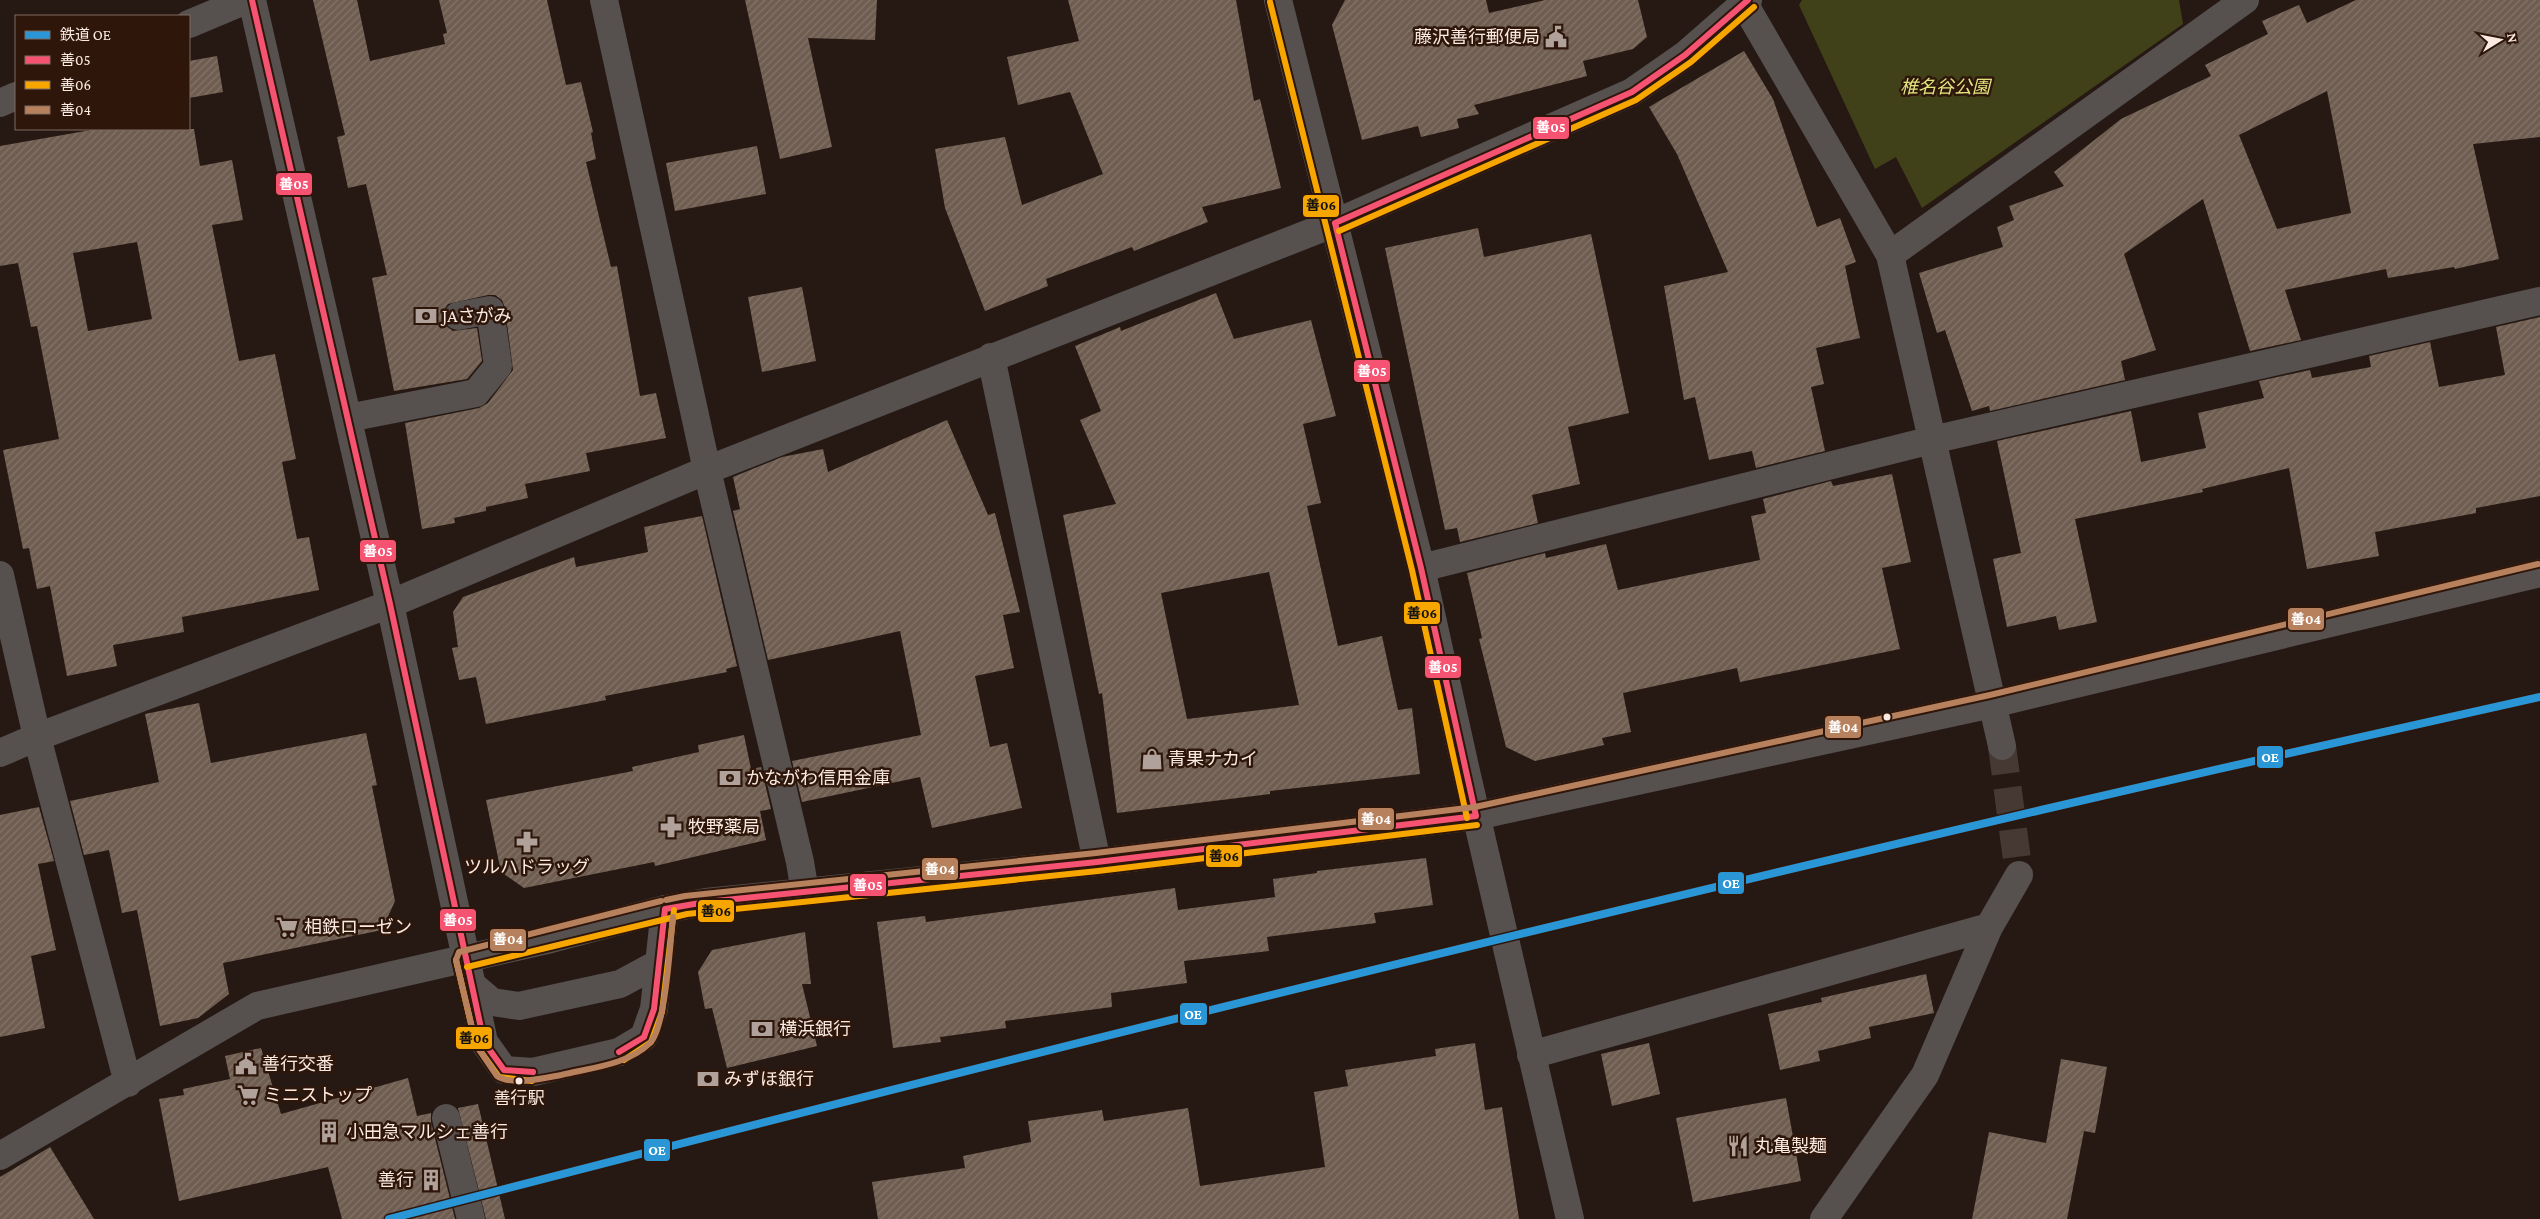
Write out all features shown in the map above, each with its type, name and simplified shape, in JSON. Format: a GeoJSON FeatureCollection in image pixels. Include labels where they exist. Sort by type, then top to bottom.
{"type":"FeatureCollection","features":[{"type":"Feature","properties":{"kind":"street"},"geometry":{"type":"LineString","coordinates":[[190,24],[246,0]]}},
{"type":"Feature","properties":{"kind":"street"},"geometry":{"type":"LineString","coordinates":[[252,0],[390,604],[484,1042],[504,1070],[533,1072],[619,1052],[644,1037],[654,1009],[665,909]]}},
{"type":"Feature","properties":{"kind":"street"},"geometry":{"type":"LineString","coordinates":[[604,0],[707,470],[800,862],[805,892]]}},
{"type":"Feature","properties":{"kind":"street"},"geometry":{"type":"LineString","coordinates":[[1278,0],[1421,568],[1476,816],[1570,1219]]}},
{"type":"Feature","properties":{"kind":"street"},"geometry":{"type":"LineString","coordinates":[[1890,255],[2245,0]]}},
{"type":"Feature","properties":{"kind":"street"},"geometry":{"type":"LineString","coordinates":[[0,753],[37,737],[390,604],[707,470],[1335,223],[1632,92],[1685,55],[1745,2],[1890,255],[2002,746]]}},
{"type":"Feature","properties":{"kind":"street"},"geometry":{"type":"LineString","coordinates":[[0,103],[15,96]]}},
{"type":"Feature","properties":{"kind":"street"},"geometry":{"type":"LineString","coordinates":[[1421,568],[1932,440],[2540,301]]}},
{"type":"Feature","properties":{"kind":"street"},"geometry":{"type":"LineString","coordinates":[[348,418],[476,393],[498,366],[490,310],[458,316]]}},
{"type":"Feature","properties":{"kind":"street"},"geometry":{"type":"LineString","coordinates":[[991,357],[1097,862]]}},
{"type":"Feature","properties":{"kind":"street"},"geometry":{"type":"LineString","coordinates":[[0,1156],[257,1006],[665,909],[805,892],[1097,862],[1476,816],[1992,704],[2540,572]]}},
{"type":"Feature","properties":{"kind":"street"},"geometry":{"type":"LineString","coordinates":[[0,575],[37,737],[128,1082]]}},
{"type":"Feature","properties":{"kind":"street"},"geometry":{"type":"LineString","coordinates":[[1824,1219],[1926,1075],[1989,927],[2019,875]]}},
{"type":"Feature","properties":{"kind":"street"},"geometry":{"type":"LineString","coordinates":[[1531,1055],[1989,927]]}},
{"type":"Feature","properties":{"kind":"street"},"geometry":{"type":"LineString","coordinates":[[471,984],[492,1002],[519,1006],[620,984],[659,963]]}},
{"type":"Feature","properties":{"kind":"street"},"geometry":{"type":"LineString","coordinates":[[446,1118],[471,1219]]}},
{"type":"Feature","properties":{"kind":"green space","name":"椎名谷公園"},"geometry":{"type":"Polygon","coordinates":[[[1802,0],[2179,0],[2183,24],[1922,208],[1896,157],[1875,169],[1799,5],[1802,0]]]}},
{"type":"Feature","properties":{"kind":"building"},"geometry":{"type":"Polygon","coordinates":[[[313,0],[357,0],[370,61],[445,44],[443,34],[447,33],[439,0],[547,0],[566,85],[581,82],[593,132],[591,133],[596,159],[586,162],[611,267],[617,266],[640,396],[656,393],[666,438],[586,453],[590,471],[525,484],[528,498],[486,507],[486,511],[454,518],[455,523],[422,529],[405,423],[479,408],[488,403],[513,370],[505,308],[502,300],[495,295],[448,304],[443,311],[446,326],[453,331],[477,328],[482,361],[467,379],[394,391],[372,278],[387,275],[366,184],[348,188],[337,137],[345,135],[313,0]]]}},
{"type":"Feature","properties":{"kind":"building"},"geometry":{"type":"Polygon","coordinates":[[[745,0],[877,0],[875,40],[808,38],[832,147],[780,159],[745,0]]]}},
{"type":"Feature","properties":{"kind":"building"},"geometry":{"type":"Polygon","coordinates":[[[1068,0],[1236,0],[1254,101],[1260,99],[1281,188],[1202,207],[1208,222],[1134,251],[1132,247],[1046,279],[1048,286],[985,311],[945,208],[935,149],[1005,137],[1022,205],[1103,174],[1070,92],[1018,105],[1007,57],[1079,41],[1068,0]]]}},
{"type":"Feature","properties":{"kind":"building"},"geometry":{"type":"Polygon","coordinates":[[[1345,0],[1486,0],[1489,13],[1545,0],[1638,0],[1647,37],[1633,49],[1583,61],[1587,76],[1474,105],[1479,114],[1457,119],[1459,128],[1421,137],[1418,126],[1362,140],[1332,25],[1345,0]]]}},
{"type":"Feature","properties":{"kind":"building"},"geometry":{"type":"Polygon","coordinates":[[[2356,0],[2540,0],[2540,137],[2473,144],[2499,259],[2455,269],[2454,267],[2388,278],[2386,269],[2285,290],[2301,340],[2250,351],[2203,199],[2124,254],[2156,350],[2121,361],[2125,380],[1990,411],[1989,406],[1972,411],[1945,330],[1937,333],[1919,273],[2003,247],[1997,227],[2014,220],[2009,206],[2064,186],[2054,172],[2121,119],[2211,76],[2205,65],[2268,34],[2262,21],[2299,5],[2307,23],[2356,0]],[[2327,91],[2239,135],[2277,229],[2351,213],[2327,91]]]}},
{"type":"Feature","properties":{"kind":"building"},"geometry":{"type":"Polygon","coordinates":[[[1744,51],[1773,99],[1817,227],[1840,218],[1856,262],[1845,266],[1860,338],[1816,348],[1824,384],[1811,387],[1825,451],[1756,468],[1752,451],[1709,460],[1695,397],[1684,400],[1664,286],[1728,272],[1677,154],[1649,107],[1744,51]]]}},
{"type":"Feature","properties":{"kind":"building"},"geometry":{"type":"Polygon","coordinates":[[[217,56],[223,92],[190,98],[190,61],[217,56]]]}},
{"type":"Feature","properties":{"kind":"building"},"geometry":{"type":"Polygon","coordinates":[[[194,129],[200,166],[232,160],[243,220],[212,225],[239,361],[275,354],[296,459],[282,462],[297,539],[309,537],[319,590],[182,617],[184,632],[113,645],[117,666],[67,676],[50,586],[37,589],[29,548],[23,549],[3,450],[59,439],[37,326],[31,327],[18,263],[0,266],[0,146],[91,130],[194,129]],[[137,242],[73,253],[88,331],[152,319],[137,242]]]}},
{"type":"Feature","properties":{"kind":"building"},"geometry":{"type":"Polygon","coordinates":[[[757,146],[766,194],[675,211],[666,163],[757,146]]]}},
{"type":"Feature","properties":{"kind":"building"},"geometry":{"type":"Polygon","coordinates":[[[1478,228],[1484,257],[1591,234],[1629,413],[1568,427],[1580,484],[1532,495],[1538,523],[1460,542],[1457,528],[1445,530],[1385,248],[1478,228]]]}},
{"type":"Feature","properties":{"kind":"building"},"geometry":{"type":"Polygon","coordinates":[[[802,287],[816,361],[762,372],[748,297],[802,287]]]}},
{"type":"Feature","properties":{"kind":"building"},"geometry":{"type":"Polygon","coordinates":[[[1216,293],[1234,339],[1311,320],[1336,416],[1303,424],[1321,503],[1307,506],[1338,646],[1382,636],[1398,710],[1412,708],[1420,774],[1270,791],[1270,794],[1117,813],[1102,693],[1099,694],[1063,515],[1116,504],[1080,420],[1101,411],[1075,346],[1120,327],[1121,331],[1216,293]],[[1269,572],[1161,593],[1187,719],[1299,705],[1269,572]]]}},
{"type":"Feature","properties":{"kind":"building"},"geometry":{"type":"Polygon","coordinates":[[[2540,317],[2540,496],[2476,508],[2476,513],[2375,532],[2379,556],[2307,569],[2289,468],[2202,489],[2203,492],[2075,519],[2097,622],[2059,630],[2056,616],[2007,627],[1993,559],[2021,553],[1997,441],[2131,411],[2141,462],[2206,448],[2198,413],[2264,398],[2259,381],[2310,370],[2312,378],[2371,367],[2369,356],[2430,342],[2439,387],[2505,375],[2496,327],[2540,317]]]}},
{"type":"Feature","properties":{"kind":"building"},"geometry":{"type":"Polygon","coordinates":[[[947,420],[988,515],[995,513],[1020,612],[1003,615],[1014,668],[975,676],[990,747],[1007,743],[1022,808],[932,828],[920,777],[802,802],[792,761],[921,735],[900,631],[768,660],[733,511],[740,509],[733,477],[782,457],[823,449],[828,472],[947,420]]]}},
{"type":"Feature","properties":{"kind":"building"},"geometry":{"type":"Polygon","coordinates":[[[1892,474],[1911,562],[1882,568],[1900,649],[1740,682],[1737,668],[1623,693],[1631,732],[1602,738],[1604,745],[1535,761],[1506,747],[1479,639],[1482,638],[1467,573],[1545,553],[1546,558],[1606,544],[1618,590],[1760,560],[1751,516],[1766,513],[1763,499],[1831,481],[1833,486],[1892,474]]]}},
{"type":"Feature","properties":{"kind":"building"},"geometry":{"type":"Polygon","coordinates":[[[702,516],[737,666],[726,669],[727,672],[605,696],[606,700],[486,724],[476,677],[459,680],[452,648],[458,647],[453,612],[463,597],[574,557],[576,567],[648,552],[644,527],[702,516]]]}},
{"type":"Feature","properties":{"kind":"building"},"geometry":{"type":"Polygon","coordinates":[[[199,703],[211,763],[366,733],[377,785],[372,786],[395,901],[382,930],[223,963],[229,994],[198,1018],[160,1026],[137,910],[122,913],[109,850],[84,855],[70,801],[159,782],[145,714],[199,703]]]}},
{"type":"Feature","properties":{"kind":"building"},"geometry":{"type":"Polygon","coordinates":[[[744,735],[751,769],[761,767],[771,809],[760,811],[766,840],[655,866],[654,862],[524,888],[501,872],[486,800],[633,771],[632,767],[699,752],[698,745],[744,735]]]}},
{"type":"Feature","properties":{"kind":"building"},"geometry":{"type":"Polygon","coordinates":[[[39,807],[54,861],[38,864],[56,950],[31,956],[45,1028],[0,1037],[0,815],[39,807]]]}},
{"type":"Feature","properties":{"kind":"building"},"geometry":{"type":"Polygon","coordinates":[[[1426,858],[1433,905],[1374,913],[1376,923],[1267,937],[1269,951],[1184,961],[1187,983],[1111,993],[1112,1007],[1005,1021],[1006,1028],[940,1037],[941,1042],[893,1048],[877,922],[925,916],[926,922],[1175,888],[1178,910],[1275,897],[1273,879],[1317,873],[1317,871],[1426,858]]]}},
{"type":"Feature","properties":{"kind":"building"},"geometry":{"type":"Polygon","coordinates":[[[805,932],[811,984],[802,984],[817,1046],[727,1068],[712,1008],[705,1009],[698,972],[712,950],[805,932]]]}},
{"type":"Feature","properties":{"kind":"building"},"geometry":{"type":"Polygon","coordinates":[[[1926,974],[1934,1013],[1869,1027],[1871,1038],[1818,1051],[1820,1061],[1780,1070],[1768,1014],[1822,1002],[1821,998],[1926,974]]]}},
{"type":"Feature","properties":{"kind":"building"},"geometry":{"type":"Polygon","coordinates":[[[1475,1043],[1485,1110],[1502,1107],[1519,1219],[878,1219],[872,1182],[965,1168],[963,1156],[1031,1142],[1028,1121],[1102,1110],[1104,1121],[1188,1108],[1200,1186],[1325,1167],[1314,1092],[1348,1086],[1345,1070],[1436,1056],[1435,1049],[1475,1043]]]}},
{"type":"Feature","properties":{"kind":"building"},"geometry":{"type":"Polygon","coordinates":[[[1649,1043],[1660,1094],[1612,1106],[1601,1054],[1649,1043]]]}},
{"type":"Feature","properties":{"kind":"building"},"geometry":{"type":"Polygon","coordinates":[[[261,1048],[281,1114],[408,1078],[417,1116],[431,1113],[431,1122],[455,1219],[342,1219],[328,1167],[179,1201],[159,1099],[184,1095],[183,1089],[230,1079],[225,1056],[261,1048]]]}},
{"type":"Feature","properties":{"kind":"building"},"geometry":{"type":"Polygon","coordinates":[[[2061,1059],[2107,1067],[2095,1133],[2084,1131],[2067,1219],[1972,1219],[1989,1132],[2046,1143],[2061,1059]]]}},
{"type":"Feature","properties":{"kind":"building"},"geometry":{"type":"Polygon","coordinates":[[[1786,1098],[1801,1181],[1693,1202],[1676,1118],[1786,1098]]]}},
{"type":"Feature","properties":{"kind":"building"},"geometry":{"type":"Polygon","coordinates":[[[478,1104],[505,1219],[486,1219],[458,1108],[478,1104]]]}},
{"type":"Feature","properties":{"kind":"building"},"geometry":{"type":"Polygon","coordinates":[[[50,1147],[94,1219],[0,1219],[0,1177],[50,1147]]]}},
{"type":"Feature","properties":{"kind":"tunnel"},"geometry":{"type":"LineString","coordinates":[[2002,746],[2019,875]]}},
{"type":"Feature","properties":{"kind":"rail line","name":"OE"},"geometry":{"type":"LineString","coordinates":[[389,1219],[801,1113],[1420,958],[2103,795],[2540,697]]}},
{"type":"Feature","properties":{"kind":"transit line","name":"善05"},"geometry":{"type":"LineString","coordinates":[[252,0],[390,604],[484,1042],[504,1070],[533,1072]]}},
{"type":"Feature","properties":{"kind":"transit line","name":"善05"},"geometry":{"type":"LineString","coordinates":[[1335,223],[1632,92],[1685,55],[1748,0]]}},
{"type":"Feature","properties":{"kind":"transit line","name":"善06"},"geometry":{"type":"LineString","coordinates":[[1270,2],[1412,570],[1467,818]]}},
{"type":"Feature","properties":{"kind":"transit line","name":"善06"},"geometry":{"type":"LineString","coordinates":[[1339,231],[1636,100],[1691,62],[1754,7]]}},
{"type":"Feature","properties":{"kind":"transit line","name":"善05"},"geometry":{"type":"LineString","coordinates":[[1335,223],[1421,568],[1476,816]]}},
{"type":"Feature","properties":{"kind":"transit line","name":"善04"},"geometry":{"type":"LineString","coordinates":[[666,900],[685,896],[1096,853],[1475,807],[1990,695],[2538,564]]}},
{"type":"Feature","properties":{"kind":"transit line","name":"善05"},"geometry":{"type":"LineString","coordinates":[[665,909],[706,902],[1097,862],[1476,816]]}},
{"type":"Feature","properties":{"kind":"transit line","name":"善06"},"geometry":{"type":"LineString","coordinates":[[467,967],[687,914],[1098,871],[1477,825]]}},
{"type":"Feature","properties":{"kind":"transit line","name":"善04"},"geometry":{"type":"LineString","coordinates":[[661,901],[459,952],[456,960],[476,1045],[497,1076],[503,1079],[520,1081],[596,1068],[631,1056],[650,1043],[660,1020],[664,1003],[673,917]]}},
{"type":"Feature","properties":{"kind":"transit line","name":"善05"},"geometry":{"type":"LineString","coordinates":[[619,1052],[644,1037],[654,1009],[665,909]]}},
{"type":"Feature","properties":{"kind":"transit line","name":"善06"},"geometry":{"type":"LineString","coordinates":[[624,1060],[651,1042],[662,1012],[674,910]]}},
{"type":"Feature","properties":{"kind":"transit line","name":"善06"},"geometry":{"type":"LineString","coordinates":[[456,960],[476,1045],[499,1077],[532,1081]]}},
{"type":"Feature","properties":{"kind":"place","name":"藤沢善行郵便局"},"geometry":{"type":"Point","coordinates":[1556,37]}},
{"type":"Feature","properties":{"kind":"place","name":"JAさがみ"},"geometry":{"type":"Point","coordinates":[426,316]}},
{"type":"Feature","properties":{"kind":"place","name":"青果ナカイ"},"geometry":{"type":"Point","coordinates":[1152,759]}},
{"type":"Feature","properties":{"kind":"place","name":"かながわ信用金庫"},"geometry":{"type":"Point","coordinates":[730,778]}},
{"type":"Feature","properties":{"kind":"place","name":"牧野薬局"},"geometry":{"type":"Point","coordinates":[671,827]}},
{"type":"Feature","properties":{"kind":"place","name":"ツルハドラッグ"},"geometry":{"type":"Point","coordinates":[527,842]}},
{"type":"Feature","properties":{"kind":"place","name":"相鉄ローゼン"},"geometry":{"type":"Point","coordinates":[287,927]}},
{"type":"Feature","properties":{"kind":"place","name":"横浜銀行"},"geometry":{"type":"Point","coordinates":[762,1029]}},
{"type":"Feature","properties":{"kind":"place","name":"善行交番"},"geometry":{"type":"Point","coordinates":[246,1064]}},
{"type":"Feature","properties":{"kind":"place","name":"みずほ銀行"},"geometry":{"type":"Point","coordinates":[708,1079]}},
{"type":"Feature","properties":{"kind":"place","name":"善行駅"},"geometry":{"type":"Point","coordinates":[519,1081]}},
{"type":"Feature","properties":{"kind":"place","name":"ミニストップ"},"geometry":{"type":"Point","coordinates":[248,1095]}},
{"type":"Feature","properties":{"kind":"place","name":"小田急マルシェ善行"},"geometry":{"type":"Point","coordinates":[329,1132]}},
{"type":"Feature","properties":{"kind":"place","name":"丸亀製麺"},"geometry":{"type":"Point","coordinates":[1738,1146]}},
{"type":"Feature","properties":{"kind":"place","name":"善行"},"geometry":{"type":"Point","coordinates":[431,1180]}}]}
